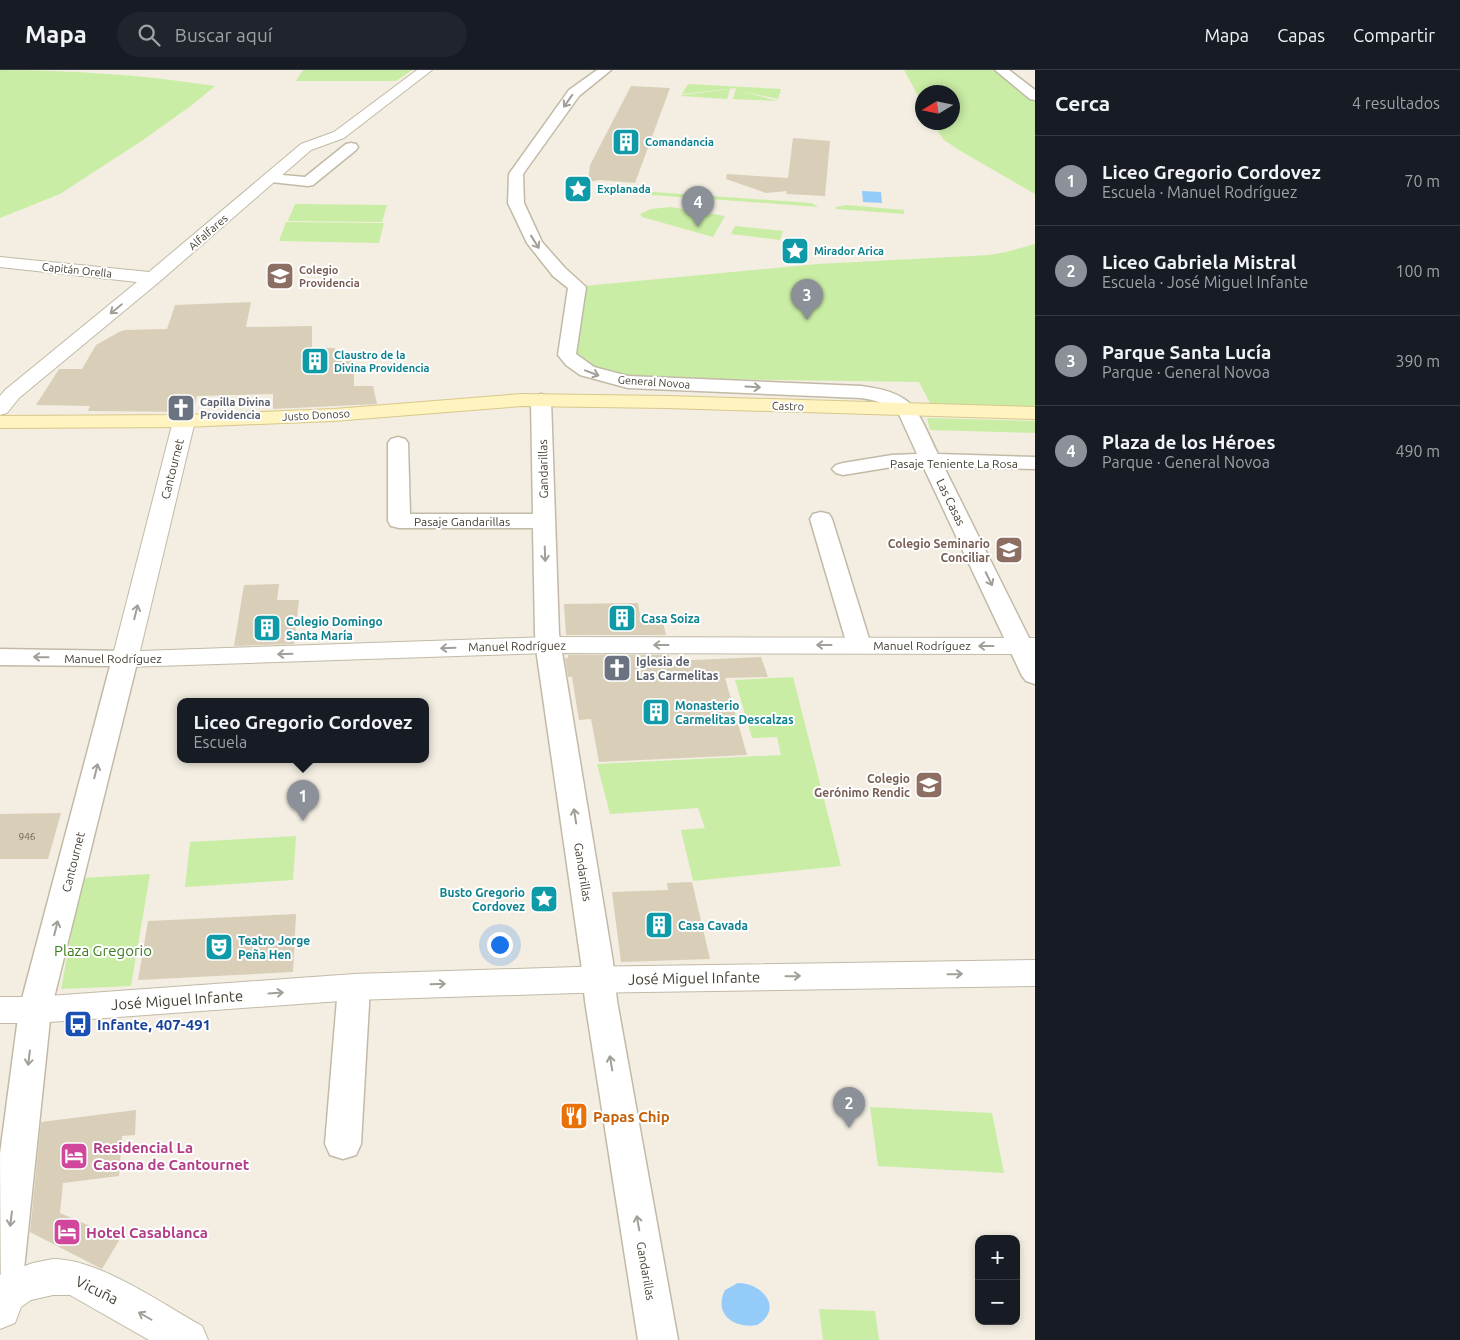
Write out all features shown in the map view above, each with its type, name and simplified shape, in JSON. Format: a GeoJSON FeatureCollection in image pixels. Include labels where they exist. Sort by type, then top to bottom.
{"type":"FeatureCollection","features":[{"type":"Feature","properties":{"kind":"main road","name":"Castro"},"geometry":{"type":"LineString","coordinates":[[541,400],[1035,413]]}},
{"type":"Feature","properties":{"kind":"main road","name":"Justo Donoso"},"geometry":{"type":"LineString","coordinates":[[0,422],[184,421],[334,415],[486,402],[541,400]]}},
{"type":"Feature","properties":{"kind":"street","name":"Alfalfares"},"geometry":{"type":"LineString","coordinates":[[0,409],[12,394],[153,278],[306,147],[339,135],[425,70]]}},
{"type":"Feature","properties":{"kind":"street","name":"General Novoa"},"geometry":{"type":"LineString","coordinates":[[605,70],[574,93],[516,174],[516,204],[535,243],[559,272],[577,287],[567,355],[575,366],[596,375],[628,382],[882,394],[906,409]]}},
{"type":"Feature","properties":{"kind":"street"},"geometry":{"type":"LineString","coordinates":[[1001,70],[1033,93]]}},
{"type":"Feature","properties":{"kind":"street"},"geometry":{"type":"LineString","coordinates":[[271,178],[308,182],[351,147],[318,143]]}},
{"type":"Feature","properties":{"kind":"street"},"geometry":{"type":"LineString","coordinates":[[300,153],[339,157]]}},
{"type":"Feature","properties":{"kind":"street"},"geometry":{"type":"LineString","coordinates":[[286,165],[324,169]]}},
{"type":"Feature","properties":{"kind":"street","name":"Capitán Orella"},"geometry":{"type":"LineString","coordinates":[[0,262],[153,278]]}},
{"type":"Feature","properties":{"kind":"street","name":"Gandarillas"},"geometry":{"type":"LineString","coordinates":[[541,400],[549,645],[599,980],[658,1340]]}},
{"type":"Feature","properties":{"kind":"street","name":"Las Casas"},"geometry":{"type":"LineString","coordinates":[[906,409],[1028,646],[1035,676]]}},
{"type":"Feature","properties":{"kind":"street","name":"Cantournet"},"geometry":{"type":"LineString","coordinates":[[1,1304],[35,1010],[184,421]]}},
{"type":"Feature","properties":{"kind":"street","name":"Pasaje Gandarillas"},"geometry":{"type":"LineString","coordinates":[[398,443],[399,521],[544,521]]}},
{"type":"Feature","properties":{"kind":"street","name":"Pasaje Teniente La Rosa"},"geometry":{"type":"LineString","coordinates":[[843,469],[892,461],[931,460],[1035,463]]}},
{"type":"Feature","properties":{"kind":"street"},"geometry":{"type":"LineString","coordinates":[[821,519],[859,645]]}},
{"type":"Feature","properties":{"kind":"street","name":"Manuel Rodríguez"},"geometry":{"type":"LineString","coordinates":[[0,657],[125,659],[549,645],[1028,646]]}},
{"type":"Feature","properties":{"kind":"street","name":"José Miguel Infante"},"geometry":{"type":"LineString","coordinates":[[0,1010],[35,1010],[354,987],[599,980],[1035,973]]}},
{"type":"Feature","properties":{"kind":"street"},"geometry":{"type":"LineString","coordinates":[[343,1144],[354,987]]}},
{"type":"Feature","properties":{"kind":"street","name":"Vicuña"},"geometry":{"type":"LineString","coordinates":[[1,1304],[18,1286],[53,1277],[70,1276],[88,1283],[187,1340]]}},
{"type":"Feature","properties":{"kind":"green space"},"geometry":{"type":"Polygon","coordinates":[[[0,70],[108,74],[215,86],[143,140],[60,194],[0,218],[0,70]]]}},
{"type":"Feature","properties":{"kind":"green space"},"geometry":{"type":"Polygon","coordinates":[[[303,70],[412,70],[396,81],[296,81],[303,70]]]}},
{"type":"Feature","properties":{"kind":"green space"},"geometry":{"type":"Polygon","coordinates":[[[904,70],[995,70],[1035,101],[1035,194],[959,150],[944,140],[937,130],[960,130],[960,85],[915,85],[915,90],[904,70]]]}},
{"type":"Feature","properties":{"kind":"green space"},"geometry":{"type":"Polygon","coordinates":[[[688,84],[781,89],[778,99],[741,91],[778,101],[733,99],[736,88],[682,94],[688,84]]]}},
{"type":"Feature","properties":{"kind":"green space"},"geometry":{"type":"Polygon","coordinates":[[[730,89],[727,99],[681,96],[682,95],[730,89]]]}},
{"type":"Feature","properties":{"kind":"green space"},"geometry":{"type":"Polygon","coordinates":[[[611,189],[696,195],[694,198],[609,192],[611,189]]]}},
{"type":"Feature","properties":{"kind":"green space"},"geometry":{"type":"Polygon","coordinates":[[[712,196],[811,203],[819,207],[710,199],[712,196]]]}},
{"type":"Feature","properties":{"kind":"green space"},"geometry":{"type":"Polygon","coordinates":[[[295,204],[387,205],[382,222],[288,221],[295,204]]]}},
{"type":"Feature","properties":{"kind":"green space"},"geometry":{"type":"Polygon","coordinates":[[[846,205],[904,210],[904,214],[836,209],[836,207],[846,205]]]}},
{"type":"Feature","properties":{"kind":"green space"},"geometry":{"type":"Polygon","coordinates":[[[671,207],[725,216],[713,237],[642,217],[640,214],[651,209],[671,207]]]}},
{"type":"Feature","properties":{"kind":"green space"},"geometry":{"type":"Polygon","coordinates":[[[286,222],[384,223],[379,243],[279,241],[286,222]]]}},
{"type":"Feature","properties":{"kind":"green space"},"geometry":{"type":"Polygon","coordinates":[[[735,226],[783,231],[780,240],[731,234],[735,226]]]}},
{"type":"Feature","properties":{"kind":"green space"},"geometry":{"type":"Polygon","coordinates":[[[1035,244],[1035,408],[931,405],[919,382],[630,378],[601,372],[575,354],[584,286],[818,264],[989,255],[1035,244]]]}},
{"type":"Feature","properties":{"kind":"green space"},"geometry":{"type":"Polygon","coordinates":[[[927,418],[1035,421],[1035,433],[930,430],[927,418]]]}},
{"type":"Feature","properties":{"kind":"green space"},"geometry":{"type":"Polygon","coordinates":[[[793,677],[841,866],[693,881],[681,830],[705,828],[698,808],[610,814],[597,764],[781,755],[777,737],[752,738],[735,680],[793,677]]]}},
{"type":"Feature","properties":{"kind":"green space"},"geometry":{"type":"Polygon","coordinates":[[[296,836],[293,880],[185,887],[190,842],[296,836]]]}},
{"type":"Feature","properties":{"kind":"green space","name":"Plaza Gregorio"},"geometry":{"type":"Polygon","coordinates":[[[150,874],[131,986],[61,989],[82,878],[150,874]]]}},
{"type":"Feature","properties":{"kind":"green space"},"geometry":{"type":"Polygon","coordinates":[[[870,1107],[992,1113],[1004,1173],[878,1166],[870,1107]]]}},
{"type":"Feature","properties":{"kind":"green space"},"geometry":{"type":"Polygon","coordinates":[[[819,1309],[875,1311],[879,1340],[823,1340],[819,1309]]]}},
{"type":"Feature","properties":{"kind":"water"},"geometry":{"type":"Polygon","coordinates":[[[862,191],[881,192],[882,203],[863,202],[862,191]]]}},
{"type":"Feature","properties":{"kind":"water"},"geometry":{"type":"Polygon","coordinates":[[[738,1283],[755,1287],[767,1298],[769,1312],[765,1319],[757,1325],[741,1325],[728,1318],[724,1313],[722,1299],[725,1290],[738,1283]]]}},
{"type":"Feature","properties":{"kind":"building"},"geometry":{"type":"Polygon","coordinates":[[[631,86],[670,88],[635,183],[600,180],[588,182],[590,165],[631,86]]]}},
{"type":"Feature","properties":{"kind":"building"},"geometry":{"type":"Polygon","coordinates":[[[793,138],[830,141],[825,196],[786,194],[787,191],[766,193],[726,179],[727,174],[788,178],[793,138]]]}},
{"type":"Feature","properties":{"kind":"building","name":"Claustro de la Divina Providencia"},"geometry":{"type":"Polygon","coordinates":[[[251,302],[246,327],[312,326],[312,348],[335,348],[334,357],[354,356],[354,386],[373,386],[377,404],[273,409],[273,394],[197,396],[193,412],[88,411],[90,406],[36,405],[59,369],[82,369],[96,345],[119,332],[125,330],[167,329],[175,305],[251,302]]]}},
{"type":"Feature","properties":{"kind":"building","name":"Colegio Domingo Santa María"},"geometry":{"type":"Polygon","coordinates":[[[279,584],[277,600],[299,600],[294,644],[234,646],[244,585],[279,584]]]}},
{"type":"Feature","properties":{"kind":"building","name":"Casa Soiza"},"geometry":{"type":"Polygon","coordinates":[[[638,603],[641,622],[663,622],[666,635],[566,635],[564,604],[638,603]]]}},
{"type":"Feature","properties":{"kind":"building","name":"Monasterio Carmelitas Descalzas"},"geometry":{"type":"Polygon","coordinates":[[[568,655],[669,655],[670,661],[761,657],[768,677],[725,678],[747,755],[599,762],[591,719],[579,720],[572,677],[568,677],[565,658],[568,658],[568,655]]]}},
{"type":"Feature","properties":{"kind":"building"},"geometry":{"type":"Polygon","coordinates":[[[61,813],[48,859],[0,859],[0,814],[61,813]]]}},
{"type":"Feature","properties":{"kind":"building","name":"Casa Cavada"},"geometry":{"type":"Polygon","coordinates":[[[692,882],[710,959],[621,962],[612,892],[668,890],[667,883],[692,882]]]}},
{"type":"Feature","properties":{"kind":"building","name":"Teatro Jorge Peña Hen"},"geometry":{"type":"Polygon","coordinates":[[[296,914],[293,972],[138,980],[148,921],[296,914]]]}},
{"type":"Feature","properties":{"kind":"building","name":"Residencial La Casona de Cantournet"},"geometry":{"type":"Polygon","coordinates":[[[136,1110],[135,1135],[122,1136],[119,1176],[63,1183],[60,1213],[120,1239],[102,1269],[30,1232],[41,1122],[136,1110]]]}},
{"type":"Feature","properties":{"kind":"place","name":"Comandancia"},"geometry":{"type":"Point","coordinates":[626,142]}},
{"type":"Feature","properties":{"kind":"place","name":"Explanada"},"geometry":{"type":"Point","coordinates":[578,189]}},
{"type":"Feature","properties":{"kind":"place","name":"Plaza de los Héroes"},"geometry":{"type":"Point","coordinates":[698,227]}},
{"type":"Feature","properties":{"kind":"place","name":"Mirador Arica"},"geometry":{"type":"Point","coordinates":[795,251]}},
{"type":"Feature","properties":{"kind":"place","name":"Colegio Providencia"},"geometry":{"type":"Point","coordinates":[280,276]}},
{"type":"Feature","properties":{"kind":"place","name":"Parque Santa Lucía"},"geometry":{"type":"Point","coordinates":[807,320]}},
{"type":"Feature","properties":{"kind":"place","name":"Claustro de la Divina Providencia"},"geometry":{"type":"Point","coordinates":[315,361]}},
{"type":"Feature","properties":{"kind":"place","name":"Capilla Divina Providencia"},"geometry":{"type":"Point","coordinates":[181,408]}},
{"type":"Feature","properties":{"kind":"place","name":"Colegio Seminario Conciliar"},"geometry":{"type":"Point","coordinates":[1009,550]}},
{"type":"Feature","properties":{"kind":"place","name":"Casa Soiza"},"geometry":{"type":"Point","coordinates":[622,618]}},
{"type":"Feature","properties":{"kind":"place","name":"Colegio Domingo Santa María"},"geometry":{"type":"Point","coordinates":[267,628]}},
{"type":"Feature","properties":{"kind":"place","name":"Iglesia de Las Carmelitas"},"geometry":{"type":"Point","coordinates":[617,668]}},
{"type":"Feature","properties":{"kind":"place","name":"Monasterio Carmelitas Descalzas"},"geometry":{"type":"Point","coordinates":[656,712]}},
{"type":"Feature","properties":{"kind":"place","name":"Colegio Gerónimo Rendic"},"geometry":{"type":"Point","coordinates":[929,785]}},
{"type":"Feature","properties":{"kind":"place","name":"Liceo Gregorio Cordovez"},"geometry":{"type":"Point","coordinates":[303,821]}},
{"type":"Feature","properties":{"kind":"place","name":"Busto Gregorio Cordovez"},"geometry":{"type":"Point","coordinates":[544,899]}},
{"type":"Feature","properties":{"kind":"place","name":"Casa Cavada"},"geometry":{"type":"Point","coordinates":[659,925]}},
{"type":"Feature","properties":{"kind":"place","name":"Teatro Jorge Peña Hen"},"geometry":{"type":"Point","coordinates":[219,947]}},
{"type":"Feature","properties":{"kind":"place","name":"Infante, 407-491"},"geometry":{"type":"Point","coordinates":[78,1024]}},
{"type":"Feature","properties":{"kind":"place","name":"Papas Chip"},"geometry":{"type":"Point","coordinates":[574,1116]}},
{"type":"Feature","properties":{"kind":"place","name":"Liceo Gabriela Mistral"},"geometry":{"type":"Point","coordinates":[849,1128]}},
{"type":"Feature","properties":{"kind":"place","name":"Residencial La Casona de Cantournet"},"geometry":{"type":"Point","coordinates":[74,1156]}},
{"type":"Feature","properties":{"kind":"place","name":"Hotel Casablanca"},"geometry":{"type":"Point","coordinates":[67,1232]}}]}
